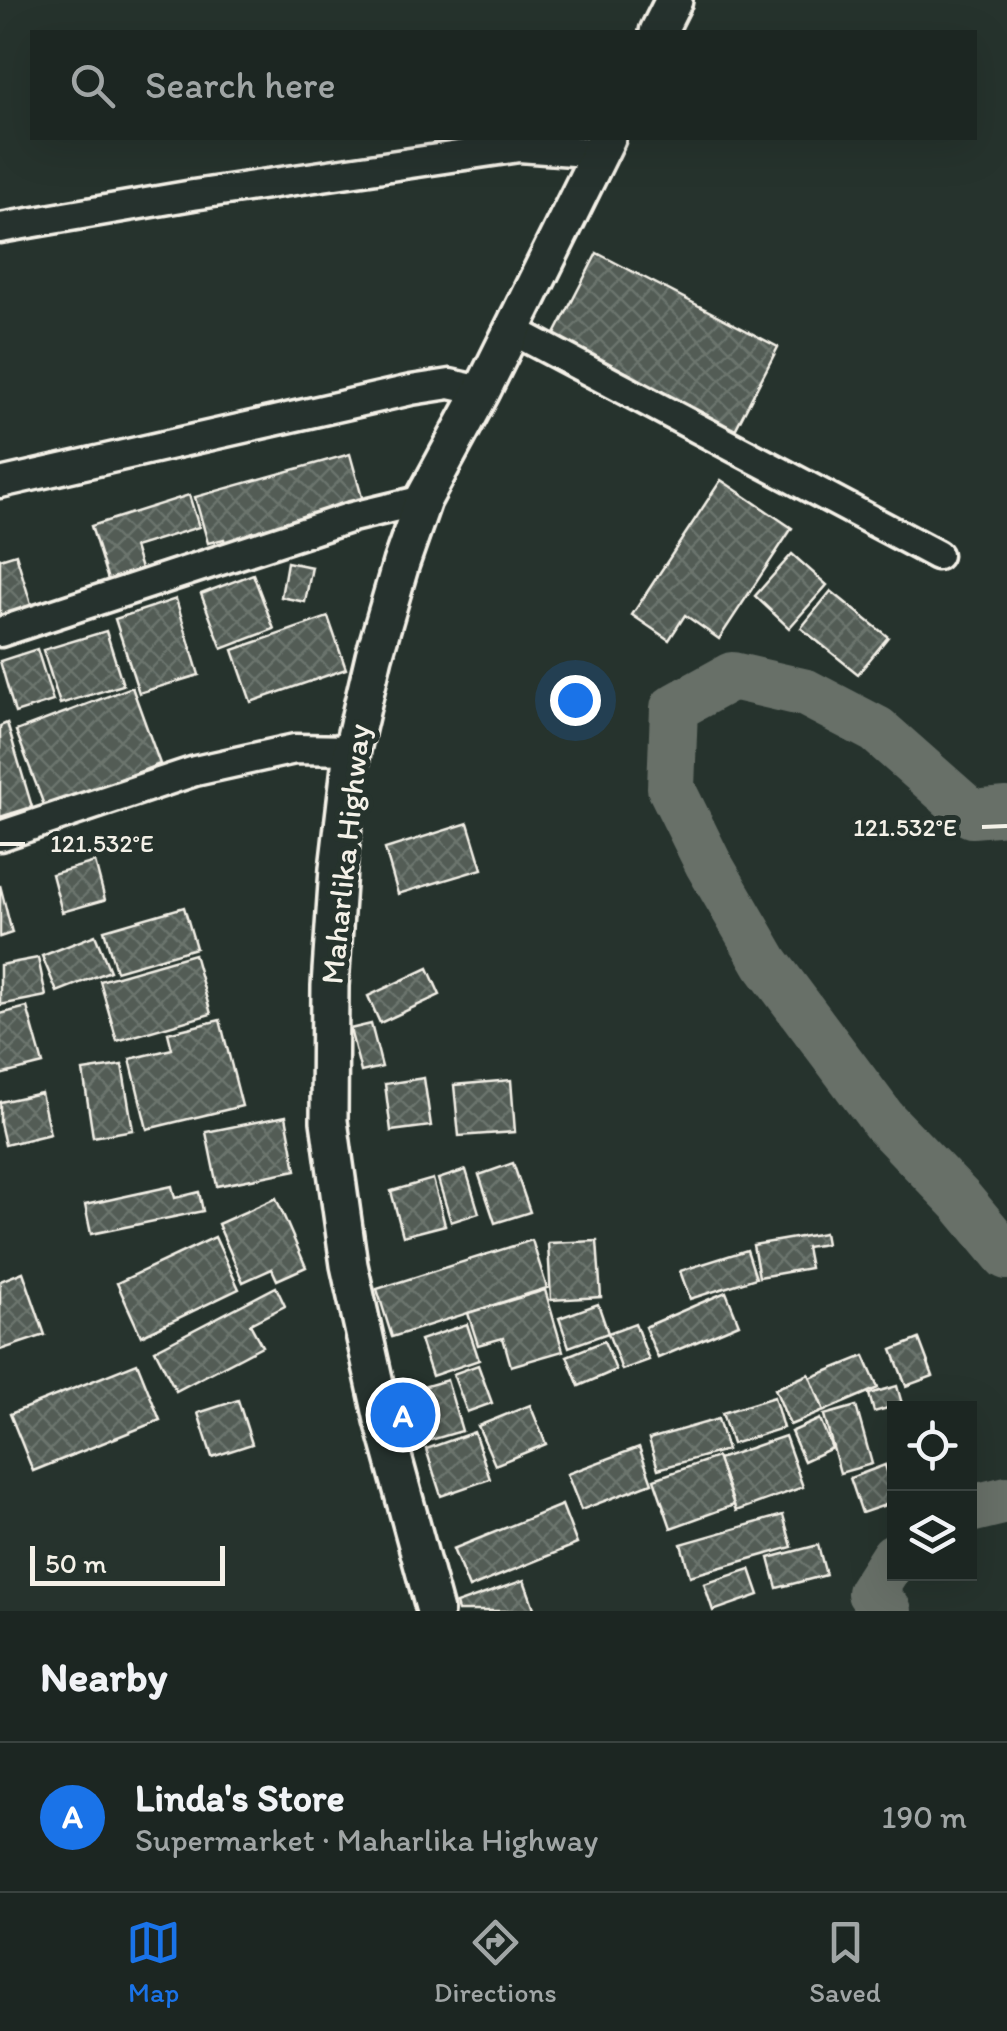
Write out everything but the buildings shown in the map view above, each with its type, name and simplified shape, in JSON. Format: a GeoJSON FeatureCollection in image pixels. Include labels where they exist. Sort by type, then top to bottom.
{"type":"FeatureCollection","features":[{"type":"Feature","properties":{"kind":"main road"},"geometry":{"type":"LineString","coordinates":[[659,30],[674,0]]}},
{"type":"Feature","properties":{"kind":"main road","name":"Maharlika Highway"},"geometry":{"type":"LineString","coordinates":[[435,1611],[383,1420],[349,1265],[329,1121],[330,986],[338,869],[352,750],[374,656],[423,500],[482,391],[604,145]]}},
{"type":"Feature","properties":{"kind":"street"},"geometry":{"type":"LineString","coordinates":[[0,228],[194,194],[519,147],[604,145]]}},
{"type":"Feature","properties":{"kind":"street"},"geometry":{"type":"LineString","coordinates":[[512,330],[937,555]]}},
{"type":"Feature","properties":{"kind":"street"},"geometry":{"type":"LineString","coordinates":[[0,483],[412,390],[450,384],[482,391]]}},
{"type":"Feature","properties":{"kind":"street"},"geometry":{"type":"LineString","coordinates":[[0,632],[352,517],[423,500]]}},
{"type":"Feature","properties":{"kind":"street"},"geometry":{"type":"LineString","coordinates":[[0,836],[196,771],[294,749],[352,750]]}},
{"type":"Feature","properties":{"kind":"waterway"},"geometry":{"type":"LineString","coordinates":[[1007,811],[972,814],[877,730],[806,693],[732,676],[674,708],[671,788],[708,863],[766,963],[884,1121],[961,1201],[1007,1256]]}},
{"type":"Feature","properties":{"kind":"waterway"},"geometry":{"type":"LineString","coordinates":[[977,1507],[1007,1500]]}},
{"type":"Feature","properties":{"kind":"waterway"},"geometry":{"type":"LineString","coordinates":[[887,1568],[871,1593],[888,1611]]}},
{"type":"Feature","properties":{"kind":"place","name":"Linda's Store"},"geometry":{"type":"Point","coordinates":[403,1415]}}]}
